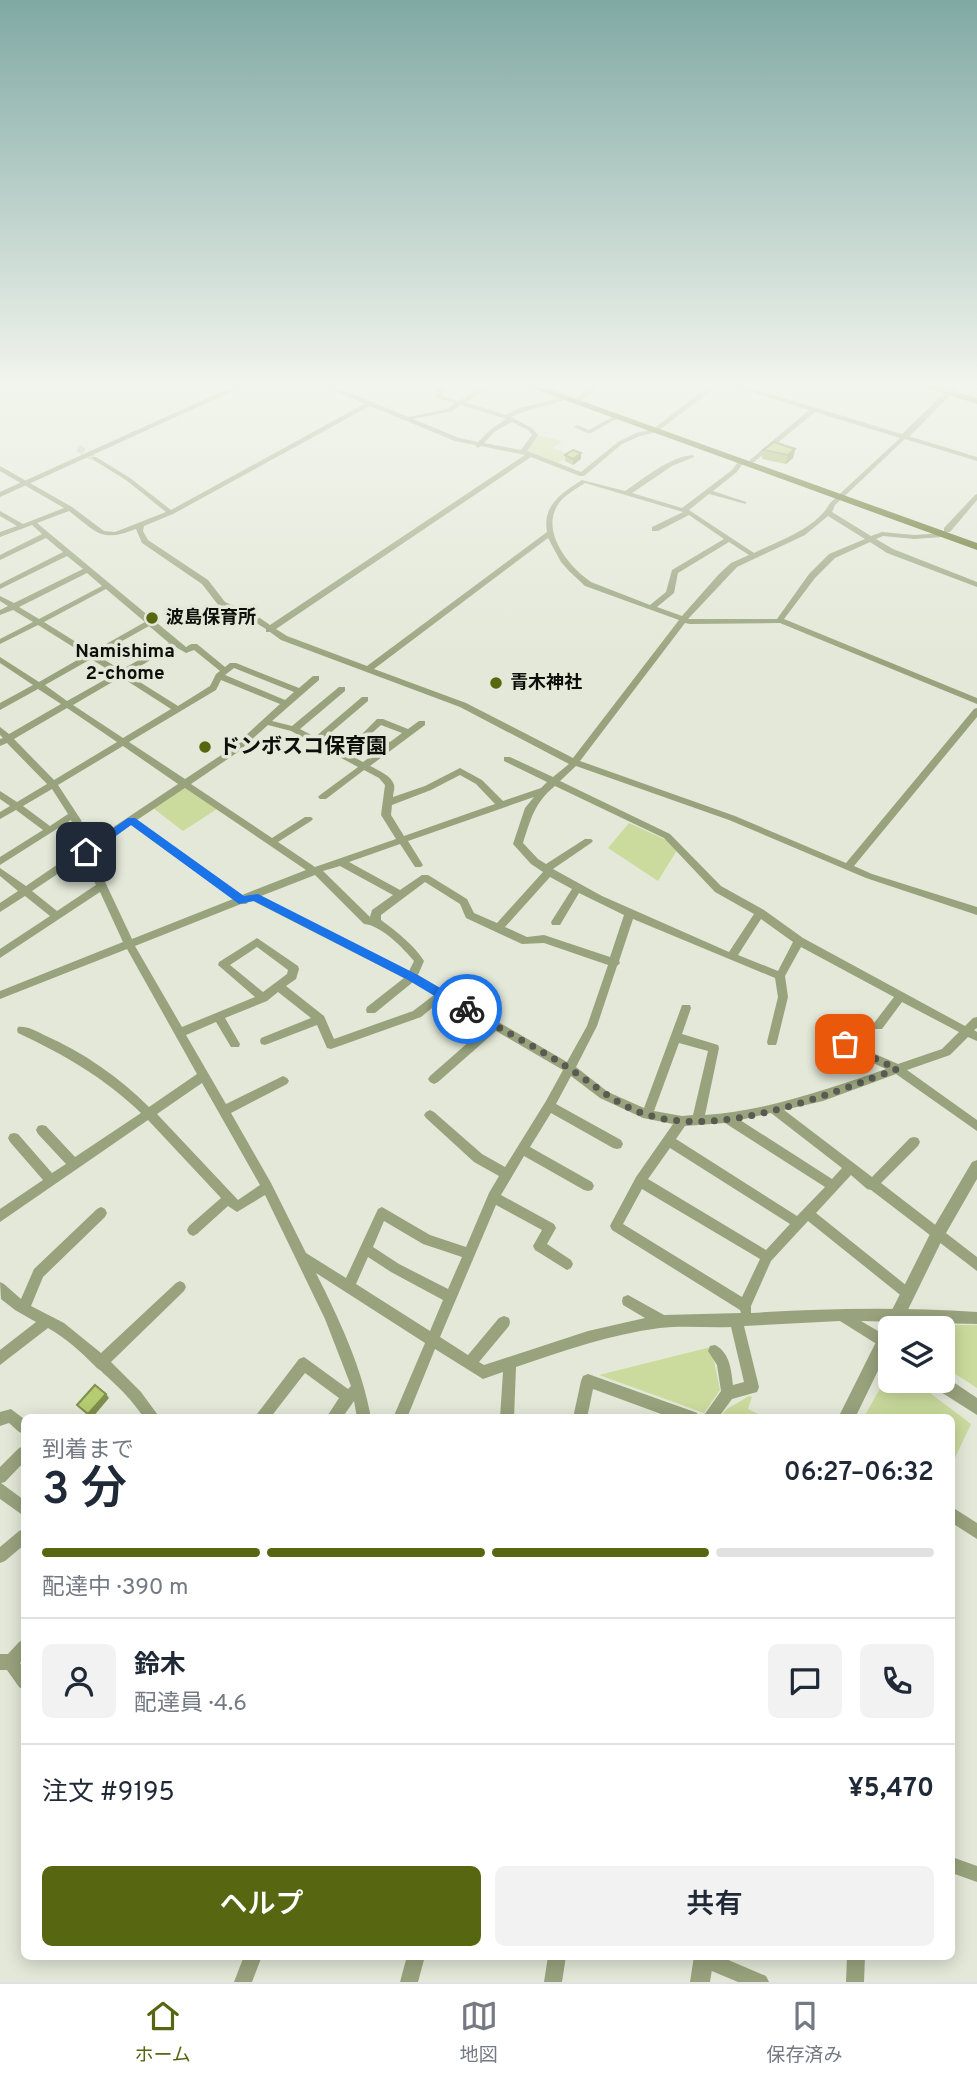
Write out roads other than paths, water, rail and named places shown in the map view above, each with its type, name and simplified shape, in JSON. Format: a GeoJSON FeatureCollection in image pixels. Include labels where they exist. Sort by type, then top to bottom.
{"type":"FeatureCollection","features":[{"type":"Feature","properties":{"kind":"main road"},"geometry":{"type":"LineString","coordinates":[[788,478],[842,496]]}},
{"type":"Feature","properties":{"kind":"main road"},"geometry":{"type":"LineString","coordinates":[[797,478],[977,547]]}},
{"type":"Feature","properties":{"kind":"main road"},"geometry":{"type":"LineString","coordinates":[[945,533],[977,541]]}},
{"type":"Feature","properties":{"kind":"street"},"geometry":{"type":"LineString","coordinates":[[18,478],[70,508],[107,535],[140,526],[171,513],[233,478]]}},
{"type":"Feature","properties":{"kind":"street"},"geometry":{"type":"LineString","coordinates":[[24,482],[32,478]]}},
{"type":"Feature","properties":{"kind":"street"},"geometry":{"type":"LineString","coordinates":[[0,492],[32,478]]}},
{"type":"Feature","properties":{"kind":"street"},"geometry":{"type":"LineString","coordinates":[[127,478],[171,513]]}},
{"type":"Feature","properties":{"kind":"street"},"geometry":{"type":"LineString","coordinates":[[269,630],[490,478]]}},
{"type":"Feature","properties":{"kind":"street"},"geometry":{"type":"LineString","coordinates":[[582,478],[555,504],[550,533],[578,578],[612,595],[683,620],[713,623],[779,621],[977,701]]}},
{"type":"Feature","properties":{"kind":"street"},"geometry":{"type":"LineString","coordinates":[[584,478],[686,511],[753,555]]}},
{"type":"Feature","properties":{"kind":"street"},"geometry":{"type":"LineString","coordinates":[[627,493],[650,478]]}},
{"type":"Feature","properties":{"kind":"street"},"geometry":{"type":"LineString","coordinates":[[655,529],[686,511],[723,478]]}},
{"type":"Feature","properties":{"kind":"street"},"geometry":{"type":"LineString","coordinates":[[780,976],[629,913],[547,871],[529,859],[518,844],[530,808],[572,762],[683,620],[734,565],[802,533],[828,513],[860,478]]}},
{"type":"Feature","properties":{"kind":"street"},"geometry":{"type":"LineString","coordinates":[[708,492],[744,503]]}},
{"type":"Feature","properties":{"kind":"street"},"geometry":{"type":"LineString","coordinates":[[779,621],[826,560],[882,534],[914,537],[945,533],[977,496]]}},
{"type":"Feature","properties":{"kind":"street"},"geometry":{"type":"LineString","coordinates":[[0,536],[70,508]]}},
{"type":"Feature","properties":{"kind":"street"},"geometry":{"type":"LineString","coordinates":[[0,513],[22,526]]}},
{"type":"Feature","properties":{"kind":"street"},"geometry":{"type":"LineString","coordinates":[[828,513],[870,540],[977,585]]}},
{"type":"Feature","properties":{"kind":"street"},"geometry":{"type":"LineString","coordinates":[[32,522],[174,643],[186,651],[194,646],[222,673],[284,703]]}},
{"type":"Feature","properties":{"kind":"street"},"geometry":{"type":"LineString","coordinates":[[140,526],[139,531],[145,541],[205,582],[222,604],[254,618],[269,630],[351,666],[368,669],[474,710],[572,762],[732,818],[848,867],[977,911]]}},
{"type":"Feature","properties":{"kind":"street"},"geometry":{"type":"LineString","coordinates":[[368,669],[550,533]]}},
{"type":"Feature","properties":{"kind":"street"},"geometry":{"type":"LineString","coordinates":[[0,558],[46,535]]}},
{"type":"Feature","properties":{"kind":"street"},"geometry":{"type":"LineString","coordinates":[[652,607],[670,593],[675,572],[729,540]]}},
{"type":"Feature","properties":{"kind":"street"},"geometry":{"type":"LineString","coordinates":[[0,587],[67,553]]}},
{"type":"Feature","properties":{"kind":"street"},"geometry":{"type":"LineString","coordinates":[[0,613],[87,570]]}},
{"type":"Feature","properties":{"kind":"street"},"geometry":{"type":"LineString","coordinates":[[0,642],[107,586]]}},
{"type":"Feature","properties":{"kind":"street"},"geometry":{"type":"LineString","coordinates":[[0,598],[177,709]]}},
{"type":"Feature","properties":{"kind":"street"},"geometry":{"type":"LineString","coordinates":[[0,707],[149,623]]}},
{"type":"Feature","properties":{"kind":"street"},"geometry":{"type":"LineString","coordinates":[[0,743],[174,643]]}},
{"type":"Feature","properties":{"kind":"street"},"geometry":{"type":"LineString","coordinates":[[0,659],[315,870],[368,921],[376,919]]}},
{"type":"Feature","properties":{"kind":"street"},"geometry":{"type":"LineString","coordinates":[[0,816],[213,688],[222,673],[233,665],[300,691]]}},
{"type":"Feature","properties":{"kind":"street"},"geometry":{"type":"LineString","coordinates":[[0,908],[235,750],[284,703],[316,678]]}},
{"type":"Feature","properties":{"kind":"street"},"geometry":{"type":"LineString","coordinates":[[294,729],[342,689]]}},
{"type":"Feature","properties":{"kind":"street"},"geometry":{"type":"LineString","coordinates":[[317,740],[365,699]]}},
{"type":"Feature","properties":{"kind":"street"},"geometry":{"type":"LineString","coordinates":[[848,867],[977,711]]}},
{"type":"Feature","properties":{"kind":"street"},"geometry":{"type":"LineString","coordinates":[[391,746],[366,734],[380,721],[409,733]]}},
{"type":"Feature","properties":{"kind":"street"},"geometry":{"type":"LineString","coordinates":[[266,722],[294,729],[317,740],[390,784],[386,815],[418,865]]}},
{"type":"Feature","properties":{"kind":"street"},"geometry":{"type":"LineString","coordinates":[[323,797],[422,723]]}},
{"type":"Feature","properties":{"kind":"street"},"geometry":{"type":"LineString","coordinates":[[0,730],[10,737],[53,784],[73,815],[86,852],[129,944],[267,1187],[302,1256],[331,1317],[362,1414]]}},
{"type":"Feature","properties":{"kind":"street"},"geometry":{"type":"LineString","coordinates":[[507,759],[667,836],[707,880],[799,941],[977,1037]]}},
{"type":"Feature","properties":{"kind":"street"},"geometry":{"type":"LineString","coordinates":[[387,803],[428,788],[460,771],[479,782],[500,804]]}},
{"type":"Feature","properties":{"kind":"street"},"geometry":{"type":"LineString","coordinates":[[0,995],[254,897],[315,870],[544,790]]}},
{"type":"Feature","properties":{"kind":"street"},"geometry":{"type":"LineString","coordinates":[[0,794],[49,830]]}},
{"type":"Feature","properties":{"kind":"street"},"geometry":{"type":"LineString","coordinates":[[0,862],[73,815]]}},
{"type":"Feature","properties":{"kind":"street"},"geometry":{"type":"LineString","coordinates":[[272,842],[308,819]]}},
{"type":"Feature","properties":{"kind":"street"},"geometry":{"type":"LineString","coordinates":[[131,820],[243,901]]}},
{"type":"Feature","properties":{"kind":"street"},"geometry":{"type":"LineString","coordinates":[[498,928],[547,871],[588,841]]}},
{"type":"Feature","properties":{"kind":"street"},"geometry":{"type":"LineString","coordinates":[[339,861],[400,895]]}},
{"type":"Feature","properties":{"kind":"street"},"geometry":{"type":"LineString","coordinates":[[0,872],[57,916]]}},
{"type":"Feature","properties":{"kind":"street"},"geometry":{"type":"LineString","coordinates":[[371,1010],[412,977],[419,961],[376,919],[376,913],[425,877],[464,902],[470,915],[526,941],[544,939],[615,963]]}},
{"type":"Feature","properties":{"kind":"street"},"geometry":{"type":"LineString","coordinates":[[0,954],[102,886]]}},
{"type":"Feature","properties":{"kind":"street"},"geometry":{"type":"LineString","coordinates":[[556,922],[578,887]]}},
{"type":"Feature","properties":{"kind":"street"},"geometry":{"type":"LineString","coordinates":[[254,897],[412,977],[570,1069],[604,1095],[647,1115],[682,1121],[727,1118],[775,1109],[946,1052],[977,1021]]}},
{"type":"Feature","properties":{"kind":"street"},"geometry":{"type":"LineString","coordinates":[[402,1414],[449,1296],[493,1197],[549,1106],[592,1026],[615,963],[629,913]]}},
{"type":"Feature","properties":{"kind":"street"},"geometry":{"type":"LineString","coordinates":[[732,956],[760,913]]}},
{"type":"Feature","properties":{"kind":"street"},"geometry":{"type":"LineString","coordinates":[[772,1042],[783,998],[780,976],[799,941]]}},
{"type":"Feature","properties":{"kind":"street"},"geometry":{"type":"LineString","coordinates":[[181,1032],[263,998],[292,976],[294,969],[262,944],[251,944],[223,965],[263,998]]}},
{"type":"Feature","properties":{"kind":"street"},"geometry":{"type":"LineString","coordinates":[[278,986],[320,1019],[331,1045],[417,1014],[442,994]]}},
{"type":"Feature","properties":{"kind":"street"},"geometry":{"type":"LineString","coordinates":[[878,1026],[901,995]]}},
{"type":"Feature","properties":{"kind":"street"},"geometry":{"type":"LineString","coordinates":[[647,1115],[686,1008]]}},
{"type":"Feature","properties":{"kind":"street"},"geometry":{"type":"LineString","coordinates":[[219,1017],[236,1044]]}},
{"type":"Feature","properties":{"kind":"street"},"geometry":{"type":"LineString","coordinates":[[265,1041],[320,1019]]}},
{"type":"Feature","properties":{"kind":"street"},"geometry":{"type":"LineString","coordinates":[[434,1079],[495,1026]]}},
{"type":"Feature","properties":{"kind":"street"},"geometry":{"type":"LineString","coordinates":[[22,1030],[60,1045],[151,1111],[237,1207],[267,1187]]}},
{"type":"Feature","properties":{"kind":"street"},"geometry":{"type":"LineString","coordinates":[[825,1036],[897,1069],[977,1126]]}},
{"type":"Feature","properties":{"kind":"street"},"geometry":{"type":"LineString","coordinates":[[675,1037],[714,1048],[698,1120]]}},
{"type":"Feature","properties":{"kind":"street"},"geometry":{"type":"LineString","coordinates":[[0,1216],[203,1076]]}},
{"type":"Feature","properties":{"kind":"street"},"geometry":{"type":"LineString","coordinates":[[223,1111],[284,1081]]}},
{"type":"Feature","properties":{"kind":"street"},"geometry":{"type":"LineString","coordinates":[[549,1106],[617,1144]]}},
{"type":"Feature","properties":{"kind":"street"},"geometry":{"type":"LineString","coordinates":[[775,1109],[977,1265]]}},
{"type":"Feature","properties":{"kind":"street"},"geometry":{"type":"LineString","coordinates":[[430,1115],[478,1158],[507,1174]]}},
{"type":"Feature","properties":{"kind":"street"},"geometry":{"type":"LineString","coordinates":[[727,1118],[832,1185]]}},
{"type":"Feature","properties":{"kind":"street"},"geometry":{"type":"LineString","coordinates":[[682,1121],[670,1142],[640,1181],[617,1226],[743,1315]]}},
{"type":"Feature","properties":{"kind":"street"},"geometry":{"type":"LineString","coordinates":[[42,1130],[74,1164]]}},
{"type":"Feature","properties":{"kind":"street"},"geometry":{"type":"LineString","coordinates":[[14,1138],[51,1180]]}},
{"type":"Feature","properties":{"kind":"street"},"geometry":{"type":"LineString","coordinates":[[670,1142],[803,1218],[908,1294]]}},
{"type":"Feature","properties":{"kind":"street"},"geometry":{"type":"LineString","coordinates":[[871,1185],[914,1142]]}},
{"type":"Feature","properties":{"kind":"street"},"geometry":{"type":"LineString","coordinates":[[522,1149],[588,1186]]}},
{"type":"Feature","properties":{"kind":"street"},"geometry":{"type":"LineString","coordinates":[[897,1314],[977,1166]]}},
{"type":"Feature","properties":{"kind":"street"},"geometry":{"type":"LineString","coordinates":[[712,1414],[728,1393],[752,1387],[743,1315],[766,1257],[850,1168]]}},
{"type":"Feature","properties":{"kind":"street"},"geometry":{"type":"LineString","coordinates":[[640,1181],[766,1257]]}},
{"type":"Feature","properties":{"kind":"street"},"geometry":{"type":"LineString","coordinates":[[493,1197],[550,1228],[539,1246],[567,1264]]}},
{"type":"Feature","properties":{"kind":"street"},"geometry":{"type":"LineString","coordinates":[[193,1230],[229,1198]]}},
{"type":"Feature","properties":{"kind":"street"},"geometry":{"type":"LineString","coordinates":[[24,1307],[38,1273],[101,1213]]}},
{"type":"Feature","properties":{"kind":"street"},"geometry":{"type":"LineString","coordinates":[[349,1286],[382,1213],[427,1240],[468,1253]]}},
{"type":"Feature","properties":{"kind":"street"},"geometry":{"type":"LineString","coordinates":[[366,1249],[395,1268],[449,1296]]}},
{"type":"Feature","properties":{"kind":"street"},"geometry":{"type":"LineString","coordinates":[[302,1256],[483,1372],[601,1335],[684,1319],[743,1315],[845,1318],[897,1314],[977,1318]]}},
{"type":"Feature","properties":{"kind":"street"},"geometry":{"type":"LineString","coordinates":[[100,1363],[180,1287]]}},
{"type":"Feature","properties":{"kind":"street"},"geometry":{"type":"LineString","coordinates":[[0,1289],[7,1298],[59,1327],[142,1399],[151,1414]]}},
{"type":"Feature","properties":{"kind":"street"},"geometry":{"type":"LineString","coordinates":[[628,1301],[663,1322]]}},
{"type":"Feature","properties":{"kind":"street"},"geometry":{"type":"LineString","coordinates":[[845,1318],[878,1339]]}},
{"type":"Feature","properties":{"kind":"street"},"geometry":{"type":"LineString","coordinates":[[0,1358],[46,1322]]}},
{"type":"Feature","properties":{"kind":"street"},"geometry":{"type":"LineString","coordinates":[[470,1363],[504,1322]]}},
{"type":"Feature","properties":{"kind":"street"},"geometry":{"type":"LineString","coordinates":[[715,1351],[723,1363],[728,1393]]}},
{"type":"Feature","properties":{"kind":"street"},"geometry":{"type":"LineString","coordinates":[[848,1414],[878,1361]]}},
{"type":"Feature","properties":{"kind":"street"},"geometry":{"type":"LineString","coordinates":[[507,1414],[510,1363]]}},
{"type":"Feature","properties":{"kind":"street"},"geometry":{"type":"LineString","coordinates":[[264,1414],[304,1364],[354,1393]]}},
{"type":"Feature","properties":{"kind":"street"},"geometry":{"type":"LineString","coordinates":[[581,1414],[588,1381],[681,1414]]}},
{"type":"Feature","properties":{"kind":"street"},"geometry":{"type":"LineString","coordinates":[[955,1392],[977,1407]]}},
{"type":"Feature","properties":{"kind":"street"},"geometry":{"type":"LineString","coordinates":[[336,1414],[354,1393]]}},
{"type":"Feature","properties":{"kind":"street"},"geometry":{"type":"LineString","coordinates":[[0,1419],[11,1416],[21,1424]]}},
{"type":"Feature","properties":{"kind":"street"},"geometry":{"type":"LineString","coordinates":[[0,1477],[21,1456]]}},
{"type":"Feature","properties":{"kind":"street"},"geometry":{"type":"LineString","coordinates":[[0,1490],[21,1507]]}},
{"type":"Feature","properties":{"kind":"street"},"geometry":{"type":"LineString","coordinates":[[955,1516],[977,1532]]}},
{"type":"Feature","properties":{"kind":"street"},"geometry":{"type":"LineString","coordinates":[[0,1556],[21,1538]]}},
{"type":"Feature","properties":{"kind":"street"},"geometry":{"type":"LineString","coordinates":[[21,1649],[5,1662],[21,1679]]}},
{"type":"Feature","properties":{"kind":"street"},"geometry":{"type":"LineString","coordinates":[[955,1866],[977,1874]]}},
{"type":"Feature","properties":{"kind":"street"},"geometry":{"type":"LineString","coordinates":[[243,1982],[251,1960]]}},
{"type":"Feature","properties":{"kind":"street"},"geometry":{"type":"LineString","coordinates":[[409,1982],[415,1960]]}},
{"type":"Feature","properties":{"kind":"street"},"geometry":{"type":"LineString","coordinates":[[552,1982],[557,1960]]}},
{"type":"Feature","properties":{"kind":"street"},"geometry":{"type":"LineString","coordinates":[[700,1982],[701,1960]]}},
{"type":"Feature","properties":{"kind":"street"},"geometry":{"type":"LineString","coordinates":[[708,1960],[760,1982]]}},
{"type":"Feature","properties":{"kind":"street"},"geometry":{"type":"LineString","coordinates":[[855,1982],[856,1960]]}},
{"type":"Feature","properties":{"kind":"place","name":"波島保育所"},"geometry":{"type":"Point","coordinates":[152,618]}},
{"type":"Feature","properties":{"kind":"place","name":"青木神社"},"geometry":{"type":"Point","coordinates":[496,683]}},
{"type":"Feature","properties":{"kind":"place","name":"ドンボスコ保育園"},"geometry":{"type":"Point","coordinates":[205,747]}},
{"type":"Feature","properties":{"kind":"district","name":"Namishima 2-chome"},"geometry":{"type":"Point","coordinates":[125,663]}}]}
